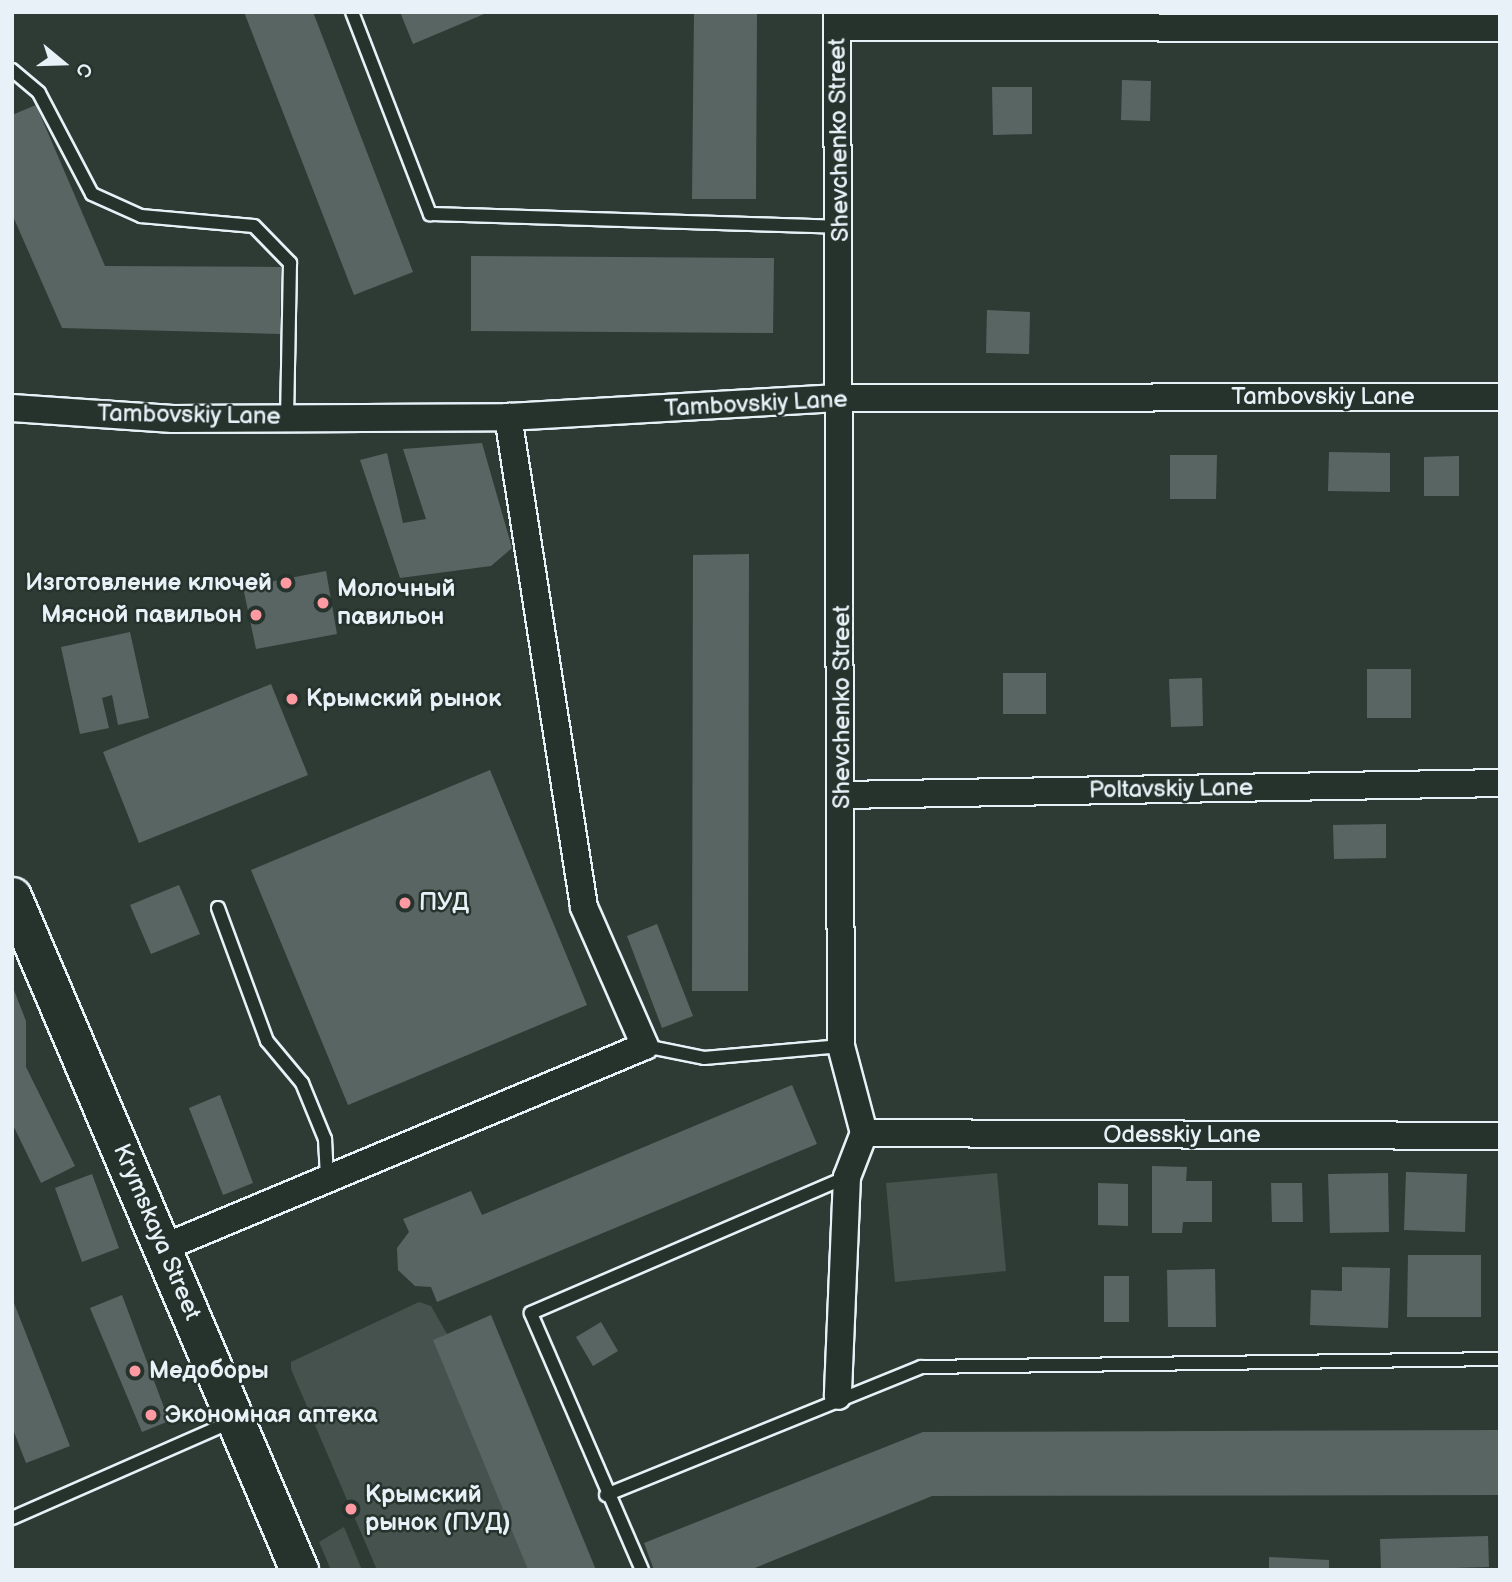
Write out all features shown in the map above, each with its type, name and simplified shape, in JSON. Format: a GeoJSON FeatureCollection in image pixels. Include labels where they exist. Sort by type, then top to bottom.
{"type":"FeatureCollection","features":[{"type":"Feature","properties":{"kind":"main road","name":"Krymskaya Street"},"geometry":{"type":"LineString","coordinates":[[12,895],[165,1247],[299,1570]]}},
{"type":"Feature","properties":{"kind":"street","name":"Shevchenko Street"},"geometry":{"type":"LineString","coordinates":[[837,20],[842,398],[841,1046],[864,1133]]}},
{"type":"Feature","properties":{"kind":"street"},"geometry":{"type":"LineString","coordinates":[[837,20],[1500,28]]}},
{"type":"Feature","properties":{"kind":"street","name":"Tambovskiy Lane"},"geometry":{"type":"LineString","coordinates":[[12,408],[287,418],[508,417],[842,398],[1500,397]]}},
{"type":"Feature","properties":{"kind":"street"},"geometry":{"type":"LineString","coordinates":[[165,1247],[645,1046],[584,907],[508,417]]}},
{"type":"Feature","properties":{"kind":"street","name":"Poltavskiy Lane"},"geometry":{"type":"LineString","coordinates":[[842,795],[1500,783]]}},
{"type":"Feature","properties":{"kind":"street"},"geometry":{"type":"LineString","coordinates":[[838,1396],[847,1177],[864,1133]]}},
{"type":"Feature","properties":{"kind":"street","name":"Odesskiy Lane"},"geometry":{"type":"LineString","coordinates":[[864,1133],[1500,1136]]}},
{"type":"Feature","properties":{"kind":"lane"},"geometry":{"type":"LineString","coordinates":[[352,12],[430,214],[840,227]]}},
{"type":"Feature","properties":{"kind":"lane"},"geometry":{"type":"LineString","coordinates":[[12,70],[39,93],[92,194],[141,216],[254,226],[290,263],[287,418]]}},
{"type":"Feature","properties":{"kind":"lane"},"geometry":{"type":"LineString","coordinates":[[218,908],[267,1041],[307,1094],[325,1139],[327,1177]]}},
{"type":"Feature","properties":{"kind":"lane"},"geometry":{"type":"LineString","coordinates":[[645,1046],[704,1058],[841,1046]]}},
{"type":"Feature","properties":{"kind":"lane"},"geometry":{"type":"LineString","coordinates":[[642,1570],[606,1495],[531,1313],[847,1177]]}},
{"type":"Feature","properties":{"kind":"lane"},"geometry":{"type":"LineString","coordinates":[[606,1495],[838,1396],[921,1367],[1500,1359]]}},
{"type":"Feature","properties":{"kind":"lane"},"geometry":{"type":"LineString","coordinates":[[12,1518],[235,1421]]}},
{"type":"Feature","properties":{"kind":"shaded area"},"geometry":{"type":"Polygon","coordinates":[[[997,1173],[1006,1271],[895,1282],[886,1183],[997,1173]]]}},
{"type":"Feature","properties":{"kind":"shaded area"},"geometry":{"type":"Polygon","coordinates":[[[419,1302],[431,1306],[447,1334],[434,1340],[528,1570],[377,1570],[291,1369],[291,1362],[419,1302]]]}},
{"type":"Feature","properties":{"kind":"shaded area"},"geometry":{"type":"Polygon","coordinates":[[[344,1527],[362,1570],[331,1570],[319,1542],[344,1527]]]}},
{"type":"Feature","properties":{"kind":"building"},"geometry":{"type":"Polygon","coordinates":[[[244,12],[313,12],[413,272],[354,295],[244,12]]]}},
{"type":"Feature","properties":{"kind":"building"},"geometry":{"type":"Polygon","coordinates":[[[400,12],[489,12],[413,44],[400,12]]]}},
{"type":"Feature","properties":{"kind":"building"},"geometry":{"type":"Polygon","coordinates":[[[694,12],[757,12],[756,199],[692,199],[694,12]]]}},
{"type":"Feature","properties":{"kind":"building"},"geometry":{"type":"Polygon","coordinates":[[[1122,80],[1151,81],[1150,121],[1121,120],[1122,80]]]}},
{"type":"Feature","properties":{"kind":"building"},"geometry":{"type":"Polygon","coordinates":[[[992,87],[1032,87],[1032,134],[993,135],[992,87]]]}},
{"type":"Feature","properties":{"kind":"building"},"geometry":{"type":"Polygon","coordinates":[[[36,105],[105,266],[281,267],[280,334],[62,328],[12,214],[12,115],[36,105]]]}},
{"type":"Feature","properties":{"kind":"building"},"geometry":{"type":"Polygon","coordinates":[[[471,256],[774,258],[773,333],[471,331],[471,256]]]}},
{"type":"Feature","properties":{"kind":"building"},"geometry":{"type":"Polygon","coordinates":[[[987,310],[1030,312],[1029,354],[986,353],[987,310]]]}},
{"type":"Feature","properties":{"kind":"building"},"geometry":{"type":"Polygon","coordinates":[[[482,443],[512,548],[491,566],[400,578],[360,460],[387,453],[403,523],[426,519],[403,449],[482,443]]]}},
{"type":"Feature","properties":{"kind":"building"},"geometry":{"type":"Polygon","coordinates":[[[1329,452],[1390,453],[1390,492],[1328,491],[1329,452]]]}},
{"type":"Feature","properties":{"kind":"building"},"geometry":{"type":"Polygon","coordinates":[[[1170,455],[1217,455],[1216,499],[1170,499],[1170,455]]]}},
{"type":"Feature","properties":{"kind":"building"},"geometry":{"type":"Polygon","coordinates":[[[1459,456],[1459,496],[1424,496],[1424,457],[1459,456]]]}},
{"type":"Feature","properties":{"kind":"building"},"geometry":{"type":"Polygon","coordinates":[[[749,554],[748,991],[692,991],[693,555],[749,554]]]}},
{"type":"Feature","properties":{"kind":"building"},"geometry":{"type":"Polygon","coordinates":[[[326,571],[337,634],[256,649],[243,587],[326,571]]]}},
{"type":"Feature","properties":{"kind":"building"},"geometry":{"type":"Polygon","coordinates":[[[130,632],[149,718],[118,725],[112,695],[102,698],[109,728],[80,734],[61,647],[130,632]]]}},
{"type":"Feature","properties":{"kind":"building"},"geometry":{"type":"Polygon","coordinates":[[[1367,669],[1411,669],[1411,718],[1367,718],[1367,669]]]}},
{"type":"Feature","properties":{"kind":"building"},"geometry":{"type":"Polygon","coordinates":[[[1003,673],[1046,673],[1046,714],[1003,714],[1003,673]]]}},
{"type":"Feature","properties":{"kind":"building"},"geometry":{"type":"Polygon","coordinates":[[[1202,678],[1203,726],[1171,727],[1169,679],[1202,678]]]}},
{"type":"Feature","properties":{"kind":"building"},"geometry":{"type":"Polygon","coordinates":[[[271,684],[308,775],[139,843],[103,752],[271,684]]]}},
{"type":"Feature","properties":{"kind":"building","name":"ПУД"},"geometry":{"type":"Polygon","coordinates":[[[490,770],[587,1005],[348,1105],[251,870],[490,770]]]}},
{"type":"Feature","properties":{"kind":"building"},"geometry":{"type":"Polygon","coordinates":[[[1386,824],[1386,858],[1334,859],[1333,825],[1386,824]]]}},
{"type":"Feature","properties":{"kind":"building"},"geometry":{"type":"Polygon","coordinates":[[[179,885],[200,934],[151,954],[130,905],[179,885]]]}},
{"type":"Feature","properties":{"kind":"building"},"geometry":{"type":"Polygon","coordinates":[[[657,924],[693,1016],[662,1028],[627,936],[657,924]]]}},
{"type":"Feature","properties":{"kind":"building"},"geometry":{"type":"Polygon","coordinates":[[[12,985],[26,1021],[26,1067],[75,1166],[41,1183],[12,1123],[12,985]]]}},
{"type":"Feature","properties":{"kind":"building"},"geometry":{"type":"Polygon","coordinates":[[[792,1085],[817,1144],[437,1302],[431,1287],[415,1286],[398,1270],[397,1248],[409,1232],[403,1219],[471,1191],[482,1215],[792,1085]]]}},
{"type":"Feature","properties":{"kind":"building"},"geometry":{"type":"Polygon","coordinates":[[[220,1095],[253,1183],[223,1195],[189,1108],[220,1095]]]}},
{"type":"Feature","properties":{"kind":"building"},"geometry":{"type":"Polygon","coordinates":[[[1152,1166],[1187,1167],[1186,1181],[1212,1181],[1212,1222],[1183,1222],[1182,1233],[1152,1233],[1152,1166]]]}},
{"type":"Feature","properties":{"kind":"building"},"geometry":{"type":"Polygon","coordinates":[[[1406,1172],[1467,1174],[1465,1232],[1404,1230],[1406,1172]]]}},
{"type":"Feature","properties":{"kind":"building"},"geometry":{"type":"Polygon","coordinates":[[[1388,1173],[1389,1232],[1330,1233],[1328,1174],[1388,1173]]]}},
{"type":"Feature","properties":{"kind":"building"},"geometry":{"type":"Polygon","coordinates":[[[92,1174],[119,1248],[82,1262],[55,1188],[92,1174]]]}},
{"type":"Feature","properties":{"kind":"building"},"geometry":{"type":"Polygon","coordinates":[[[1098,1183],[1128,1184],[1128,1226],[1098,1225],[1098,1183]]]}},
{"type":"Feature","properties":{"kind":"building"},"geometry":{"type":"Polygon","coordinates":[[[1271,1183],[1302,1183],[1303,1222],[1272,1222],[1271,1183]]]}},
{"type":"Feature","properties":{"kind":"building"},"geometry":{"type":"Polygon","coordinates":[[[1408,1255],[1481,1255],[1481,1317],[1407,1317],[1408,1255]]]}},
{"type":"Feature","properties":{"kind":"building"},"geometry":{"type":"Polygon","coordinates":[[[1342,1267],[1390,1268],[1388,1328],[1310,1325],[1311,1290],[1342,1291],[1342,1267]]]}},
{"type":"Feature","properties":{"kind":"building"},"geometry":{"type":"Polygon","coordinates":[[[1215,1269],[1216,1327],[1168,1327],[1167,1270],[1215,1269]]]}},
{"type":"Feature","properties":{"kind":"building"},"geometry":{"type":"Polygon","coordinates":[[[1104,1276],[1129,1276],[1129,1322],[1104,1322],[1104,1276]]]}},
{"type":"Feature","properties":{"kind":"building"},"geometry":{"type":"Polygon","coordinates":[[[122,1295],[169,1421],[142,1432],[90,1308],[122,1295]]]}},
{"type":"Feature","properties":{"kind":"building"},"geometry":{"type":"Polygon","coordinates":[[[12,1298],[70,1446],[26,1463],[12,1427],[12,1298]]]}},
{"type":"Feature","properties":{"kind":"building"},"geometry":{"type":"Polygon","coordinates":[[[491,1315],[596,1570],[528,1570],[433,1340],[491,1315]]]}},
{"type":"Feature","properties":{"kind":"building"},"geometry":{"type":"Polygon","coordinates":[[[601,1322],[618,1351],[593,1366],[576,1337],[601,1322]]]}},
{"type":"Feature","properties":{"kind":"building"},"geometry":{"type":"Polygon","coordinates":[[[1500,1430],[1500,1495],[932,1496],[750,1570],[654,1570],[644,1543],[923,1432],[1500,1430]]]}},
{"type":"Feature","properties":{"kind":"building"},"geometry":{"type":"Polygon","coordinates":[[[1488,1536],[1489,1567],[1381,1570],[1380,1539],[1488,1536]]]}},
{"type":"Feature","properties":{"kind":"building"},"geometry":{"type":"Polygon","coordinates":[[[1269,1557],[1329,1560],[1329,1570],[1269,1570],[1269,1557]]]}},
{"type":"Feature","properties":{"kind":"place","name":"Изготовление ключей"},"geometry":{"type":"Point","coordinates":[286,583]}},
{"type":"Feature","properties":{"kind":"place","name":"Молочный павильон"},"geometry":{"type":"Point","coordinates":[323,603]}},
{"type":"Feature","properties":{"kind":"place","name":"Мясной павильон"},"geometry":{"type":"Point","coordinates":[256,615]}},
{"type":"Feature","properties":{"kind":"place","name":"Крымский рынок"},"geometry":{"type":"Point","coordinates":[292,699]}},
{"type":"Feature","properties":{"kind":"place","name":"ПУД"},"geometry":{"type":"Point","coordinates":[405,903]}},
{"type":"Feature","properties":{"kind":"place","name":"Медоборы"},"geometry":{"type":"Point","coordinates":[135,1371]}},
{"type":"Feature","properties":{"kind":"place","name":"Экономная аптека"},"geometry":{"type":"Point","coordinates":[151,1415]}},
{"type":"Feature","properties":{"kind":"place","name":"Крымский рынок (ПУД)"},"geometry":{"type":"Point","coordinates":[351,1509]}}]}
